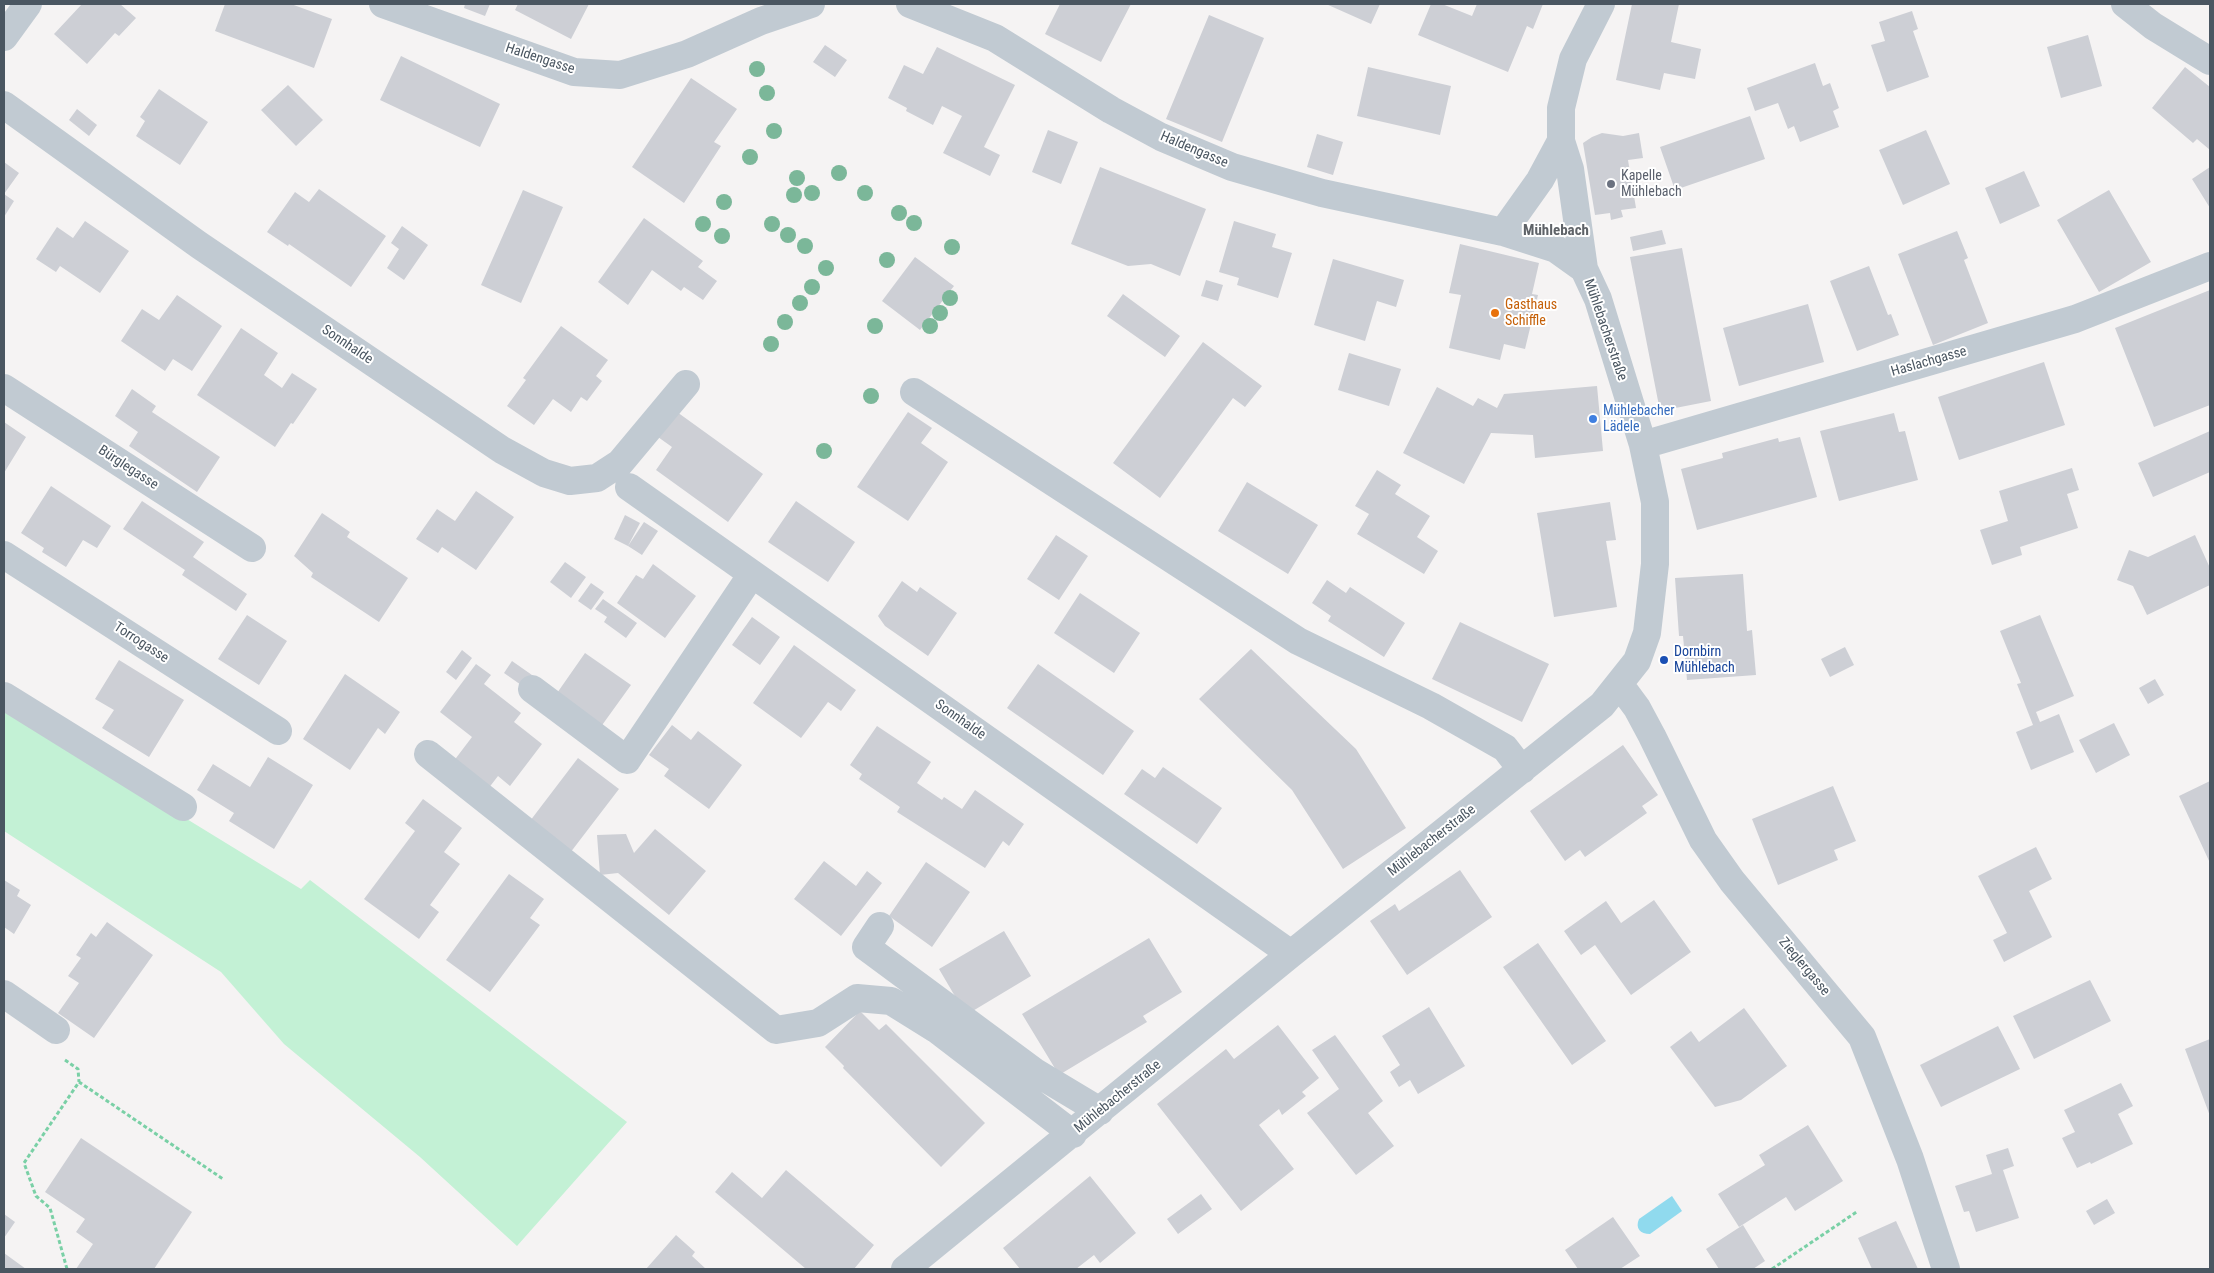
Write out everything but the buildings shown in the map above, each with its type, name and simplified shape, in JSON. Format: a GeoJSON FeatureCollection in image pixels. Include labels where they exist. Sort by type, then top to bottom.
{"type":"FeatureCollection","features":[{"type":"Feature","properties":{"kind":"street"},"geometry":{"type":"LineString","coordinates":[[4,37],[28,4]]}},
{"type":"Feature","properties":{"kind":"street","name":"Haldengasse"},"geometry":{"type":"LineString","coordinates":[[383,4],[574,72],[620,75],[687,54],[761,21],[811,4]]}},
{"type":"Feature","properties":{"kind":"street","name":"Haldengasse"},"geometry":{"type":"LineString","coordinates":[[910,4],[995,38],[1111,110],[1161,137],[1232,167],[1322,193],[1503,232]]}},
{"type":"Feature","properties":{"kind":"street","name":"Mühlebacherstraße"},"geometry":{"type":"LineString","coordinates":[[905,1269],[1073,1134],[1291,954],[1602,705],[1637,662],[1647,634],[1655,564],[1654,502],[1644,445],[1598,299],[1584,270],[1570,169],[1561,141],[1561,108],[1573,59],[1601,4]]}},
{"type":"Feature","properties":{"kind":"street"},"geometry":{"type":"LineString","coordinates":[[2125,4],[2153,26],[2210,61]]}},
{"type":"Feature","properties":{"kind":"street","name":"Sonnhalde"},"geometry":{"type":"LineString","coordinates":[[4,105],[207,251],[502,450],[544,473],[570,481],[597,478],[620,463],[686,384]]}},
{"type":"Feature","properties":{"kind":"street","name":"Mühlebacherstraße"},"geometry":{"type":"LineString","coordinates":[[1561,141],[1540,180],[1503,232],[1556,248],[1584,270]]}},
{"type":"Feature","properties":{"kind":"street","name":"Haslachgasse"},"geometry":{"type":"LineString","coordinates":[[1644,445],[2076,319],[2210,266]]}},
{"type":"Feature","properties":{"kind":"street","name":"Bürglegasse"},"geometry":{"type":"LineString","coordinates":[[4,388],[252,548]]}},
{"type":"Feature","properties":{"kind":"street"},"geometry":{"type":"LineString","coordinates":[[914,392],[1298,641],[1431,706],[1505,748],[1522,770]]}},
{"type":"Feature","properties":{"kind":"street","name":"Sonnhalde"},"geometry":{"type":"LineString","coordinates":[[629,487],[1291,954]]}},
{"type":"Feature","properties":{"kind":"street","name":"Torrogasse"},"geometry":{"type":"LineString","coordinates":[[4,555],[278,731]]}},
{"type":"Feature","properties":{"kind":"street"},"geometry":{"type":"LineString","coordinates":[[532,690],[627,760],[752,574]]}},
{"type":"Feature","properties":{"kind":"street","name":"Zieglergasse"},"geometry":{"type":"LineString","coordinates":[[1620,685],[1637,708],[1652,736],[1703,840],[1732,881],[1862,1037],[1915,1173],[1946,1269]]}},
{"type":"Feature","properties":{"kind":"street"},"geometry":{"type":"LineString","coordinates":[[4,696],[183,807]]}},
{"type":"Feature","properties":{"kind":"street"},"geometry":{"type":"LineString","coordinates":[[428,754],[776,1030],[818,1023],[857,998],[891,1001],[936,1029],[1073,1134]]}},
{"type":"Feature","properties":{"kind":"street"},"geometry":{"type":"LineString","coordinates":[[880,926],[866,946],[1035,1072],[1100,1111]]}},
{"type":"Feature","properties":{"kind":"street"},"geometry":{"type":"LineString","coordinates":[[4,994],[56,1030]]}},
{"type":"Feature","properties":{"kind":"path"},"geometry":{"type":"LineString","coordinates":[[67,1269],[50,1208],[36,1196],[24,1163],[79,1082],[223,1179]]}},
{"type":"Feature","properties":{"kind":"path"},"geometry":{"type":"LineString","coordinates":[[1772,1269],[1858,1211]]}},
{"type":"Feature","properties":{"kind":"green space"},"geometry":{"type":"Polygon","coordinates":[[[4,707],[301,889],[310,880],[627,1122],[517,1246],[420,1157],[284,1044],[221,972],[4,831],[4,707]]]}},
{"type":"Feature","properties":{"kind":"water"},"geometry":{"type":"Polygon","coordinates":[[[1672,1196],[1682,1211],[1650,1234],[1641,1232],[1638,1228],[1639,1219],[1672,1196]]]}},
{"type":"Feature","properties":{"kind":"place","name":"Kapelle Mühlebach"},"geometry":{"type":"Point","coordinates":[1611,184]}},
{"type":"Feature","properties":{"kind":"place","name":"Gasthaus Schiffle"},"geometry":{"type":"Point","coordinates":[1495,313]}},
{"type":"Feature","properties":{"kind":"place","name":"Mühlebacher Lädele"},"geometry":{"type":"Point","coordinates":[1593,419]}},
{"type":"Feature","properties":{"kind":"place","name":"Dornbirn Mühlebach"},"geometry":{"type":"Point","coordinates":[1664,660]}},
{"type":"Feature","properties":{"kind":"district","name":"Mühlebach"},"geometry":{"type":"Point","coordinates":[1556,231]}}]}
